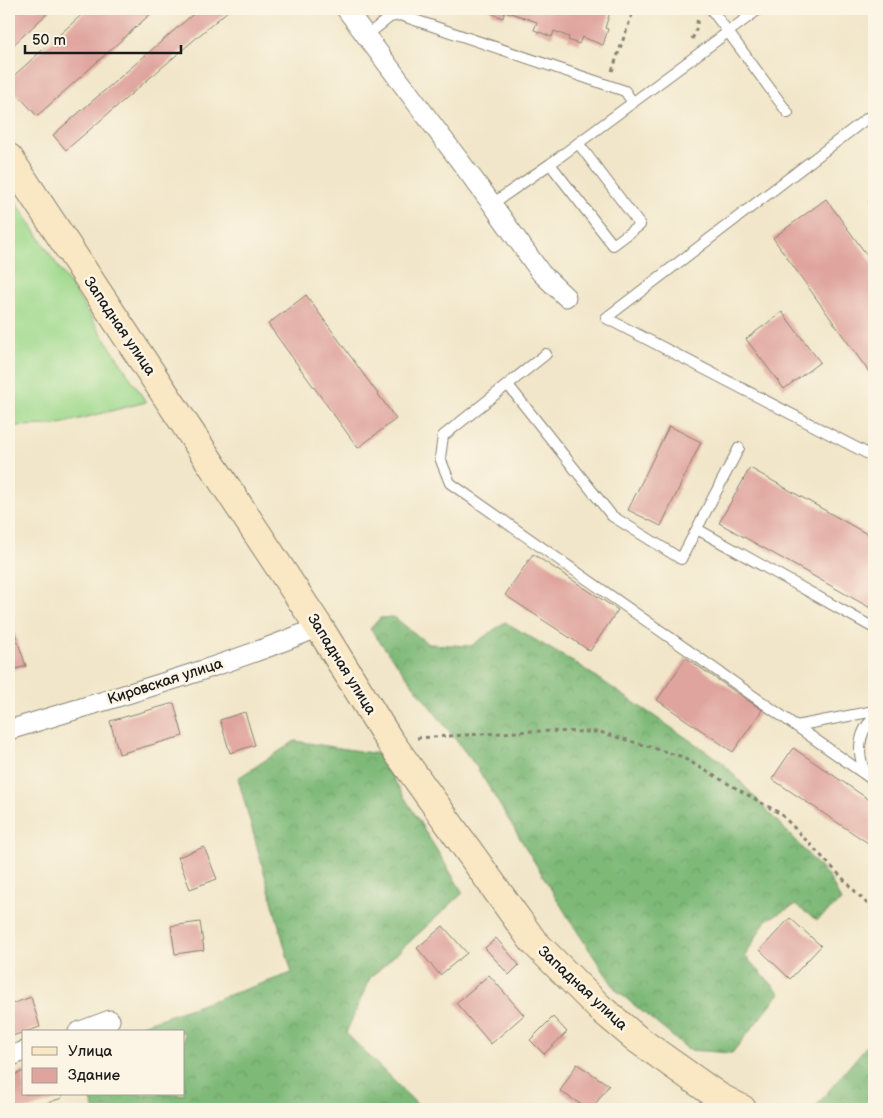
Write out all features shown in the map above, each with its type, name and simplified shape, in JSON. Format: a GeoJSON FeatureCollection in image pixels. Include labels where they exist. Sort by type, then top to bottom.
{"type":"FeatureCollection","features":[{"type":"Feature","properties":{"kind":"street"},"geometry":{"type":"LineString","coordinates":[[346,9],[492,204],[540,273],[566,297]]}},
{"type":"Feature","properties":{"kind":"street","name":"Западная улица"},"geometry":{"type":"LineString","coordinates":[[9,158],[319,626],[389,740],[527,933],[564,974],[637,1039],[718,1096],[742,1109]]}},
{"type":"Feature","properties":{"kind":"street","name":"Кировская улица"},"geometry":{"type":"LineString","coordinates":[[9,730],[225,662],[282,642],[319,626]]}},
{"type":"Feature","properties":{"kind":"street"},"geometry":{"type":"LineString","coordinates":[[83,1030],[110,1020]]}},
{"type":"Feature","properties":{"kind":"street"},"geometry":{"type":"LineString","coordinates":[[9,1057],[22,1052]]}},
{"type":"Feature","properties":{"kind":"lane"},"geometry":{"type":"LineString","coordinates":[[711,9],[788,113]]}},
{"type":"Feature","properties":{"kind":"lane"},"geometry":{"type":"LineString","coordinates":[[492,204],[550,164],[759,9]]}},
{"type":"Feature","properties":{"kind":"lane"},"geometry":{"type":"LineString","coordinates":[[366,36],[390,17],[400,15],[624,91],[633,103]]}},
{"type":"Feature","properties":{"kind":"lane"},"geometry":{"type":"LineString","coordinates":[[874,113],[606,318],[874,457]]}},
{"type":"Feature","properties":{"kind":"lane"},"geometry":{"type":"LineString","coordinates":[[550,164],[613,245],[640,225],[578,143]]}},
{"type":"Feature","properties":{"kind":"lane"},"geometry":{"type":"LineString","coordinates":[[546,354],[443,436],[440,458],[450,483],[872,780]]}},
{"type":"Feature","properties":{"kind":"lane"},"geometry":{"type":"LineString","coordinates":[[508,385],[612,516],[681,559],[739,448]]}},
{"type":"Feature","properties":{"kind":"lane"},"geometry":{"type":"LineString","coordinates":[[697,529],[874,628]]}},
{"type":"Feature","properties":{"kind":"lane"},"geometry":{"type":"LineString","coordinates":[[796,726],[874,711]]}},
{"type":"Feature","properties":{"kind":"lane"},"geometry":{"type":"LineString","coordinates":[[872,780],[863,768],[860,752],[862,734],[874,718]]}},
{"type":"Feature","properties":{"kind":"path"},"geometry":{"type":"LineString","coordinates":[[612,72],[634,9]]}},
{"type":"Feature","properties":{"kind":"path"},"geometry":{"type":"LineString","coordinates":[[690,43],[698,21],[696,10]]}},
{"type":"Feature","properties":{"kind":"path"},"geometry":{"type":"LineString","coordinates":[[389,740],[532,731],[600,732],[680,756],[780,814],[874,911]]}},
{"type":"Feature","properties":{"kind":"green space"},"geometry":{"type":"Polygon","coordinates":[[[9,191],[146,402],[56,425],[9,426],[9,191]]]}},
{"type":"Feature","properties":{"kind":"green space"},"geometry":{"type":"Polygon","coordinates":[[[394,617],[428,644],[471,646],[505,622],[583,668],[722,762],[829,877],[841,901],[817,920],[795,905],[766,920],[745,956],[780,993],[732,1053],[689,1050],[616,990],[571,922],[476,766],[370,629],[380,618],[394,617]]]}},
{"type":"Feature","properties":{"kind":"green space"},"geometry":{"type":"Polygon","coordinates":[[[295,741],[378,754],[463,893],[370,978],[346,1033],[422,1109],[94,1109],[90,1096],[185,1096],[185,1030],[128,1030],[292,973],[238,778],[295,741]]]}},
{"type":"Feature","properties":{"kind":"green space"},"geometry":{"type":"Polygon","coordinates":[[[874,1037],[874,1109],[818,1109],[817,1105],[874,1037]]]}},
{"type":"Feature","properties":{"kind":"building"},"geometry":{"type":"Polygon","coordinates":[[[19,9],[52,9],[9,49],[9,18],[19,9]]]}},
{"type":"Feature","properties":{"kind":"building"},"geometry":{"type":"Polygon","coordinates":[[[88,9],[156,9],[37,116],[9,85],[9,80],[88,9]]]}},
{"type":"Feature","properties":{"kind":"building"},"geometry":{"type":"Polygon","coordinates":[[[199,9],[230,9],[66,150],[53,135],[199,9]]]}},
{"type":"Feature","properties":{"kind":"building"},"geometry":{"type":"Polygon","coordinates":[[[487,9],[611,9],[605,28],[608,29],[603,45],[582,37],[579,44],[568,40],[569,37],[554,31],[552,37],[534,30],[537,22],[505,11],[503,18],[491,13],[492,11],[487,9]]]}},
{"type":"Feature","properties":{"kind":"building"},"geometry":{"type":"Polygon","coordinates":[[[826,199],[874,265],[874,379],[773,238],[826,199]]]}},
{"type":"Feature","properties":{"kind":"building"},"geometry":{"type":"Polygon","coordinates":[[[306,295],[396,419],[358,448],[268,324],[306,295]]]}},
{"type":"Feature","properties":{"kind":"building"},"geometry":{"type":"Polygon","coordinates":[[[782,312],[820,362],[784,389],[746,339],[782,312]]]}},
{"type":"Feature","properties":{"kind":"building"},"geometry":{"type":"Polygon","coordinates":[[[669,426],[701,442],[661,526],[628,510],[669,426]]]}},
{"type":"Feature","properties":{"kind":"building"},"geometry":{"type":"Polygon","coordinates":[[[750,468],[874,538],[874,610],[719,523],[750,468]]]}},
{"type":"Feature","properties":{"kind":"building"},"geometry":{"type":"Polygon","coordinates":[[[533,554],[618,610],[590,651],[505,595],[533,554]]]}},
{"type":"Feature","properties":{"kind":"building"},"geometry":{"type":"Polygon","coordinates":[[[13,628],[26,666],[9,671],[9,629],[13,628]]]}},
{"type":"Feature","properties":{"kind":"building"},"geometry":{"type":"Polygon","coordinates":[[[686,658],[762,710],[733,752],[657,700],[686,658]]]}},
{"type":"Feature","properties":{"kind":"building"},"geometry":{"type":"Polygon","coordinates":[[[174,703],[183,736],[119,754],[110,721],[174,703]]]}},
{"type":"Feature","properties":{"kind":"building"},"geometry":{"type":"Polygon","coordinates":[[[245,712],[255,745],[230,753],[220,720],[245,712]]]}},
{"type":"Feature","properties":{"kind":"building"},"geometry":{"type":"Polygon","coordinates":[[[793,748],[874,803],[874,847],[772,779],[793,748]]]}},
{"type":"Feature","properties":{"kind":"building"},"geometry":{"type":"Polygon","coordinates":[[[204,847],[217,879],[190,889],[178,857],[204,847]]]}},
{"type":"Feature","properties":{"kind":"building"},"geometry":{"type":"Polygon","coordinates":[[[790,918],[821,946],[790,979],[760,950],[790,918]]]}},
{"type":"Feature","properties":{"kind":"building"},"geometry":{"type":"Polygon","coordinates":[[[200,922],[204,950],[175,954],[171,926],[200,922]]]}},
{"type":"Feature","properties":{"kind":"building"},"geometry":{"type":"Polygon","coordinates":[[[443,926],[467,953],[440,975],[417,948],[443,926]]]}},
{"type":"Feature","properties":{"kind":"building"},"geometry":{"type":"Polygon","coordinates":[[[496,938],[519,965],[509,975],[485,948],[496,938]]]}},
{"type":"Feature","properties":{"kind":"building"},"geometry":{"type":"Polygon","coordinates":[[[489,975],[524,1015],[491,1044],[456,1003],[489,975]]]}},
{"type":"Feature","properties":{"kind":"building"},"geometry":{"type":"Polygon","coordinates":[[[31,997],[40,1027],[22,1030],[22,1033],[9,1037],[9,1005],[31,997]]]}},
{"type":"Feature","properties":{"kind":"building"},"geometry":{"type":"Polygon","coordinates":[[[553,1017],[567,1032],[544,1054],[530,1040],[553,1017]]]}},
{"type":"Feature","properties":{"kind":"building"},"geometry":{"type":"Polygon","coordinates":[[[577,1064],[609,1085],[592,1109],[588,1109],[560,1091],[577,1064]]]}},
{"type":"Feature","properties":{"kind":"building"},"geometry":{"type":"Polygon","coordinates":[[[22,1072],[22,1096],[62,1096],[62,1098],[29,1109],[9,1109],[9,1077],[22,1072]]]}}]}
